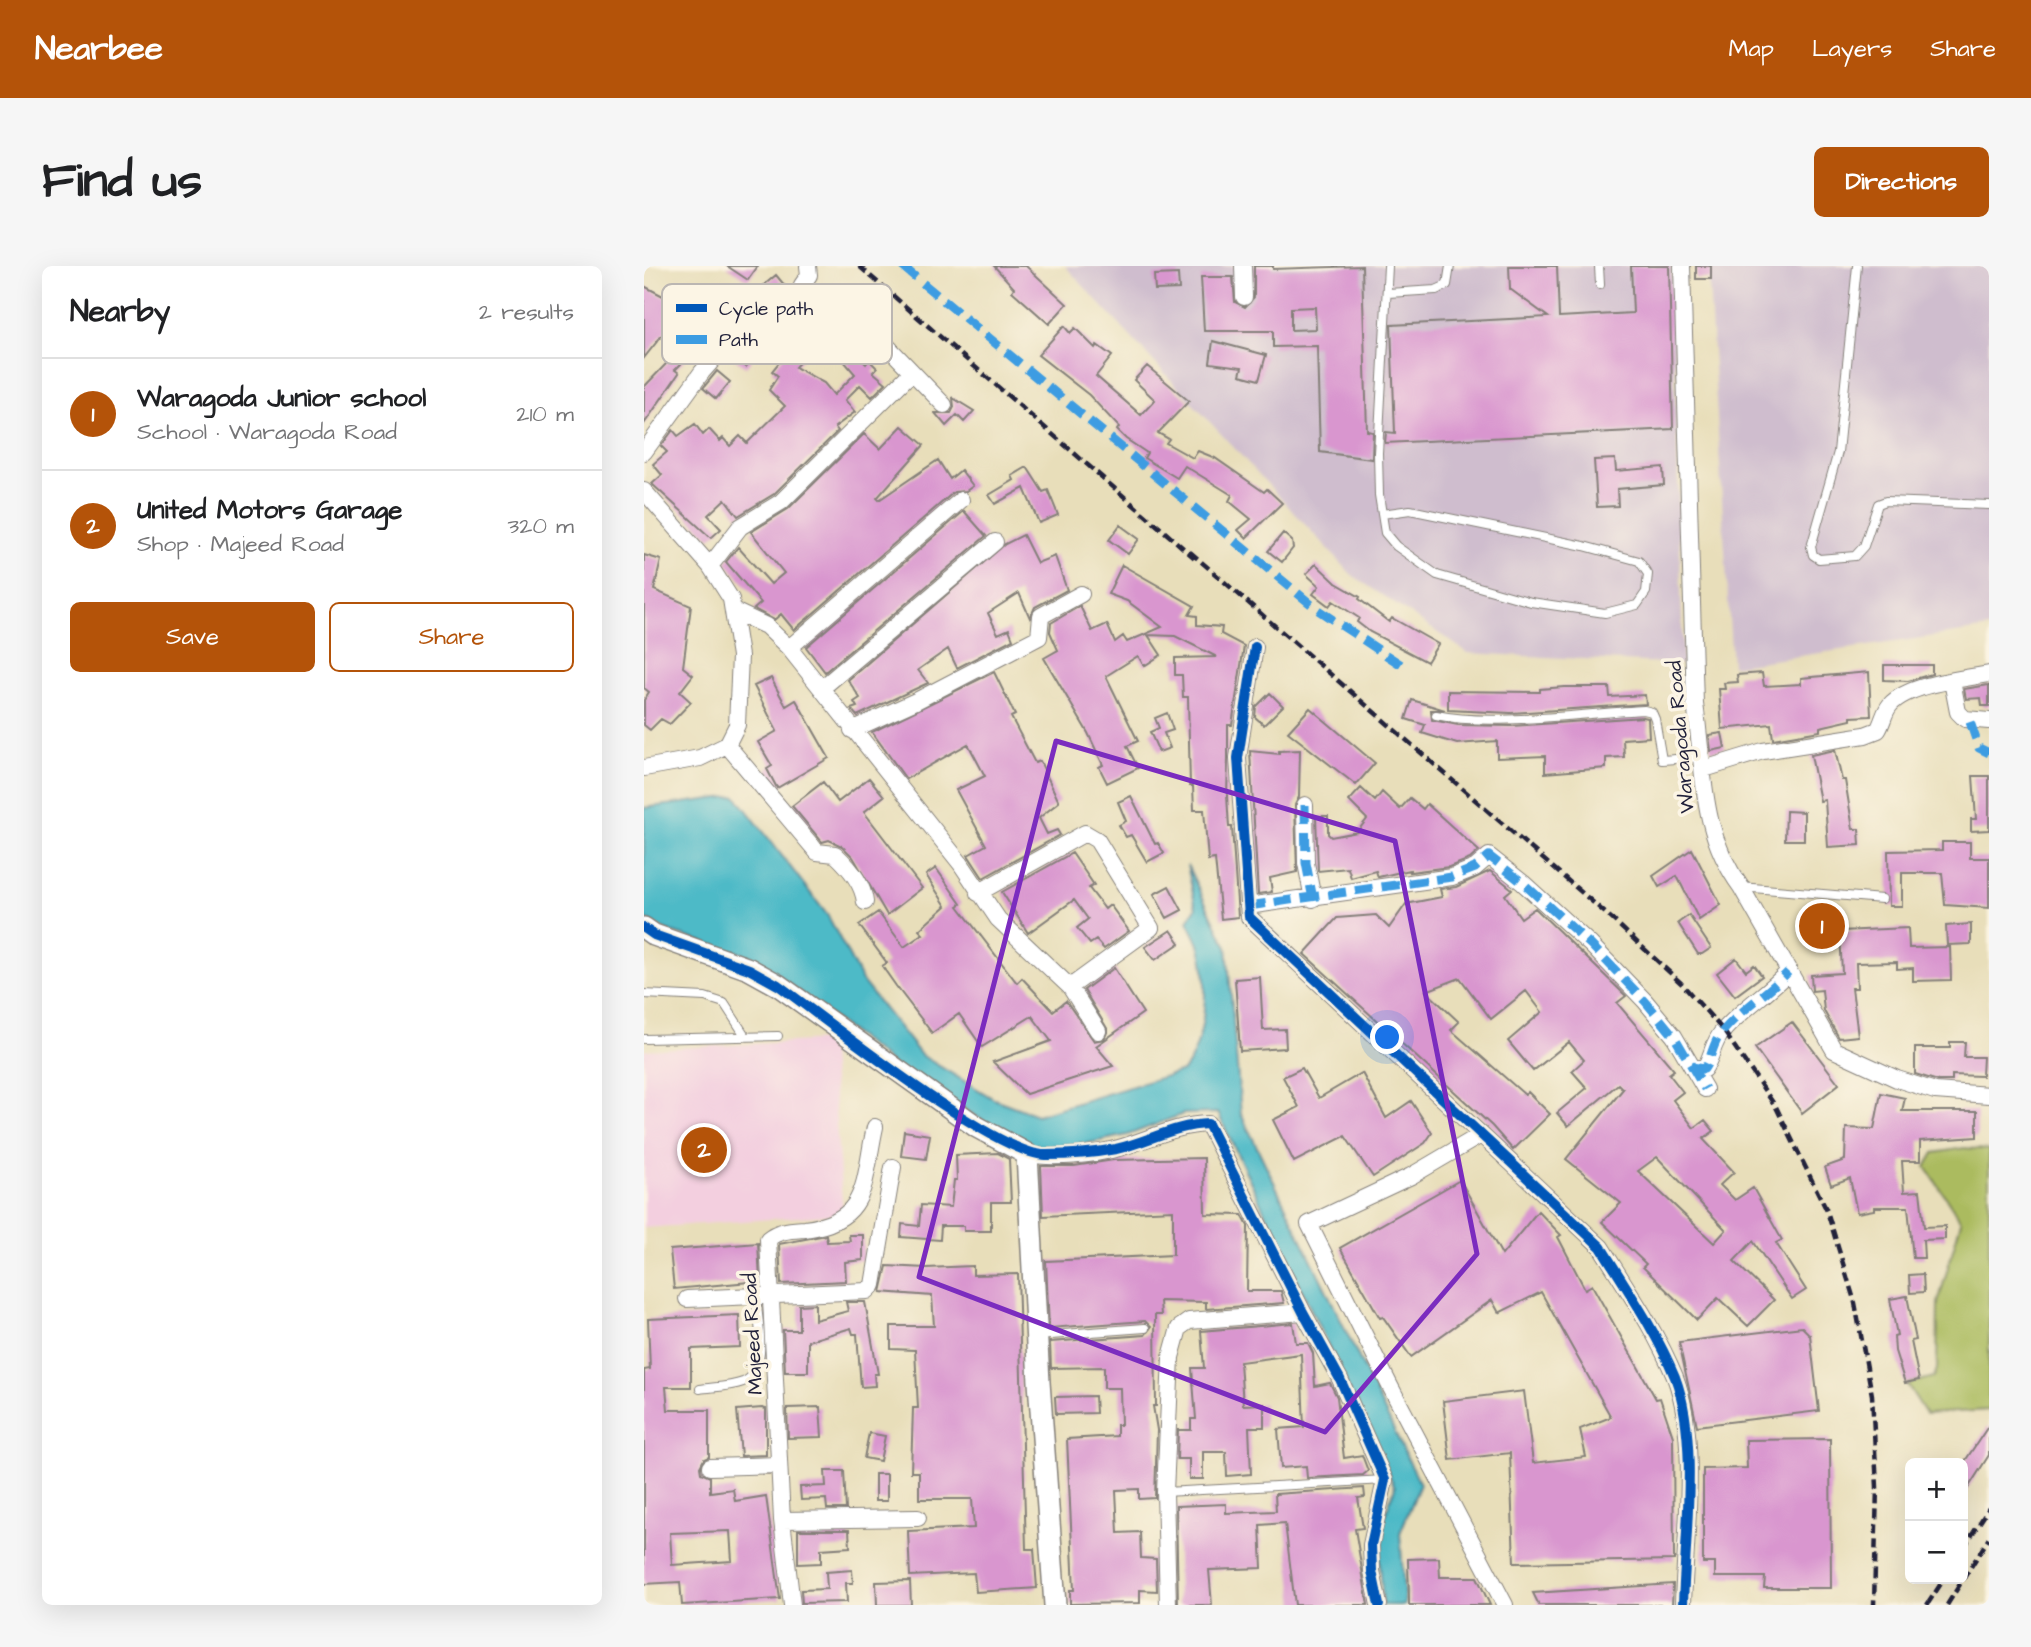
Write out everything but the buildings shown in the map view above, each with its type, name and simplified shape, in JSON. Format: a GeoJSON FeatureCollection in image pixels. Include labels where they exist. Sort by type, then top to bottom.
{"type":"FeatureCollection","features":[{"type":"Feature","properties":{"kind":"street"},"geometry":{"type":"LineString","coordinates":[[803,284],[809,275],[808,266]]}},
{"type":"Feature","properties":{"kind":"street"},"geometry":{"type":"LineString","coordinates":[[1243,266],[1244,297]]}},
{"type":"Feature","properties":{"kind":"street","name":"Waragoda Road"},"geometry":{"type":"LineString","coordinates":[[1682,266],[1695,704],[1704,763],[1706,811],[1713,838],[1723,863],[1741,887],[1834,1050],[1897,1079],[1935,1091],[1989,1095]]}},
{"type":"Feature","properties":{"kind":"street"},"geometry":{"type":"LineString","coordinates":[[892,351],[944,404]]}},
{"type":"Feature","properties":{"kind":"street"},"geometry":{"type":"LineString","coordinates":[[644,452],[709,364]]}},
{"type":"Feature","properties":{"kind":"street"},"geometry":{"type":"LineString","coordinates":[[710,566],[740,527],[781,502],[912,372]]}},
{"type":"Feature","properties":{"kind":"street"},"geometry":{"type":"LineString","coordinates":[[644,491],[710,566],[731,599],[740,656],[737,725],[727,744],[689,761],[644,768]]}},
{"type":"Feature","properties":{"kind":"street"},"geometry":{"type":"LineString","coordinates":[[789,648],[961,500]]}},
{"type":"Feature","properties":{"kind":"street"},"geometry":{"type":"LineString","coordinates":[[822,688],[995,542]]}},
{"type":"Feature","properties":{"kind":"street"},"geometry":{"type":"LineString","coordinates":[[852,730],[916,701],[1039,637],[1041,616],[1081,594]]}},
{"type":"Feature","properties":{"kind":"street"},"geometry":{"type":"LineString","coordinates":[[734,611],[766,626],[789,648],[961,864],[978,893],[1021,944],[1069,987],[1098,1031]]}},
{"type":"Feature","properties":{"kind":"street"},"geometry":{"type":"LineString","coordinates":[[1255,647],[1238,758],[1249,917],[1479,1136],[1601,1247],[1642,1314],[1675,1379],[1689,1441],[1683,1605]]}},
{"type":"Feature","properties":{"kind":"street"},"geometry":{"type":"LineString","coordinates":[[1704,763],[1865,735],[1878,730],[1890,705],[1899,697],[1952,681],[1989,674]]}},
{"type":"Feature","properties":{"kind":"street"},"geometry":{"type":"LineString","coordinates":[[1952,681],[1958,712],[1965,719],[1989,721]]}},
{"type":"Feature","properties":{"kind":"street"},"geometry":{"type":"LineString","coordinates":[[727,744],[817,852],[835,854],[844,862],[864,892],[865,902]]}},
{"type":"Feature","properties":{"kind":"street"},"geometry":{"type":"LineString","coordinates":[[1305,805],[1306,863],[1313,899]]}},
{"type":"Feature","properties":{"kind":"street"},"geometry":{"type":"LineString","coordinates":[[978,893],[1085,833],[1097,840],[1150,928],[1069,987]]}},
{"type":"Feature","properties":{"kind":"street"},"geometry":{"type":"LineString","coordinates":[[1248,906],[1313,899],[1452,877],[1475,868],[1489,856],[1524,883],[1591,945],[1674,1036],[1705,1089]]}},
{"type":"Feature","properties":{"kind":"street"},"geometry":{"type":"LineString","coordinates":[[644,928],[654,935],[749,969],[778,985],[977,1127],[1027,1154],[1073,1154],[1118,1149],[1187,1124],[1208,1124],[1340,1379],[1385,1480],[1371,1545],[1379,1605]]}},
{"type":"Feature","properties":{"kind":"street"},"geometry":{"type":"LineString","coordinates":[[1692,1067],[1704,1069],[1710,1061],[1712,1045],[1723,1030],[1788,972]]}},
{"type":"Feature","properties":{"kind":"street","name":"Majeed Road"},"geometry":{"type":"LineString","coordinates":[[792,1605],[782,1520],[764,1294],[768,1239],[781,1232],[824,1227],[844,1219],[858,1204],[875,1127]]}},
{"type":"Feature","properties":{"kind":"street"},"geometry":{"type":"LineString","coordinates":[[1479,1136],[1411,1176],[1309,1224],[1505,1605]]}},
{"type":"Feature","properties":{"kind":"street"},"geometry":{"type":"LineString","coordinates":[[1027,1154],[1055,1605]]}},
{"type":"Feature","properties":{"kind":"street"},"geometry":{"type":"LineString","coordinates":[[687,1299],[764,1294],[855,1293],[873,1286],[893,1167]]}},
{"type":"Feature","properties":{"kind":"street"},"geometry":{"type":"LineString","coordinates":[[1168,1605],[1166,1492],[1171,1357],[1179,1328],[1189,1321],[1303,1312]]}},
{"type":"Feature","properties":{"kind":"street"},"geometry":{"type":"LineString","coordinates":[[710,1467],[779,1465]]}},
{"type":"Feature","properties":{"kind":"street"},"geometry":{"type":"LineString","coordinates":[[782,1520],[918,1518]]}},
{"type":"Feature","properties":{"kind":"lane"},"geometry":{"type":"LineString","coordinates":[[1382,514],[1409,510],[1584,546],[1639,561],[1648,574],[1646,592],[1637,605],[1605,613],[1531,602],[1437,575],[1396,545],[1385,533],[1382,514],[1378,453],[1388,266]]}},
{"type":"Feature","properties":{"kind":"lane"},"geometry":{"type":"LineString","coordinates":[[1388,293],[1436,290],[1447,285],[1450,266]]}},
{"type":"Feature","properties":{"kind":"lane"},"geometry":{"type":"LineString","coordinates":[[1599,266],[1600,285]]}},
{"type":"Feature","properties":{"kind":"lane"},"geometry":{"type":"LineString","coordinates":[[1857,266],[1838,452],[1811,547],[1812,555],[1819,559],[1855,556],[1864,545],[1878,504],[1886,501],[1989,505]]}},
{"type":"Feature","properties":{"kind":"lane"},"geometry":{"type":"LineString","coordinates":[[1436,715],[1461,719],[1504,718],[1644,710],[1652,712],[1655,719],[1662,760],[1704,763]]}},
{"type":"Feature","properties":{"kind":"lane"},"geometry":{"type":"LineString","coordinates":[[1741,887],[1882,899]]}},
{"type":"Feature","properties":{"kind":"lane"},"geometry":{"type":"LineString","coordinates":[[644,994],[705,997],[724,1003],[746,1037]]}},
{"type":"Feature","properties":{"kind":"lane"},"geometry":{"type":"LineString","coordinates":[[644,1039],[778,1036]]}},
{"type":"Feature","properties":{"kind":"lane"},"geometry":{"type":"LineString","coordinates":[[700,1389],[743,1381],[753,1375],[760,1361],[764,1294]]}},
{"type":"Feature","properties":{"kind":"lane"},"geometry":{"type":"LineString","coordinates":[[1037,1336],[1144,1328]]}},
{"type":"Feature","properties":{"kind":"lane"},"geometry":{"type":"LineString","coordinates":[[1166,1492],[1385,1480]]}},
{"type":"Feature","properties":{"kind":"highlighted area"},"geometry":{"type":"Polygon","coordinates":[[[1056,741],[1395,841],[1477,1254],[1325,1432],[919,1277],[1056,741]]]}},
{"type":"Feature","properties":{"kind":"shaded area"},"geometry":{"type":"Polygon","coordinates":[[[1065,266],[1672,266],[1683,664],[1468,653],[1352,575],[1065,266]]]}},
{"type":"Feature","properties":{"kind":"shaded area"},"geometry":{"type":"Polygon","coordinates":[[[1708,266],[1989,266],[1989,628],[1732,666],[1708,266]]]}},
{"type":"Feature","properties":{"kind":"shaded area"},"geometry":{"type":"Polygon","coordinates":[[[830,1040],[843,1214],[644,1228],[644,1050],[830,1040]]]}},
{"type":"Feature","properties":{"kind":"green space"},"geometry":{"type":"Polygon","coordinates":[[[1964,1148],[1989,1150],[1989,1410],[1926,1414],[1907,1384],[1934,1377],[1937,1369],[1938,1303],[1961,1221],[1926,1167],[1934,1153],[1964,1148]]]}},
{"type":"Feature","properties":{"kind":"water"},"geometry":{"type":"Polygon","coordinates":[[[736,796],[828,916],[862,981],[921,1055],[994,1099],[1037,1115],[1183,1071],[1191,1059],[1197,1046],[1204,1014],[1205,980],[1200,947],[1188,921],[1196,908],[1187,865],[1227,947],[1241,1114],[1420,1484],[1400,1533],[1405,1605],[1383,1605],[1378,1535],[1395,1487],[1218,1113],[1183,1114],[1128,1135],[1079,1145],[1026,1146],[904,1073],[756,958],[667,931],[644,918],[644,808],[736,796]]]}},
{"type":"Feature","properties":{"kind":"railway"},"geometry":{"type":"LineString","coordinates":[[859,266],[880,284]]}},
{"type":"Feature","properties":{"kind":"railway"},"geometry":{"type":"LineString","coordinates":[[892,295],[1197,560]]}},
{"type":"Feature","properties":{"kind":"railway"},"geometry":{"type":"LineString","coordinates":[[1190,552],[1611,918],[1681,983],[1723,1030],[1776,1107],[1827,1211],[1855,1303],[1872,1395],[1877,1487],[1874,1605]]}},
{"type":"Feature","properties":{"kind":"railway"},"geometry":{"type":"LineString","coordinates":[[1968,1541],[1989,1508]]}},
{"type":"Feature","properties":{"kind":"railway"},"geometry":{"type":"LineString","coordinates":[[1947,1605],[1989,1538]]}},
{"type":"Feature","properties":{"kind":"railway"},"geometry":{"type":"LineString","coordinates":[[1927,1605],[1941,1584]]}},
{"type":"Feature","properties":{"kind":"marked path"},"geometry":{"type":"LineString","coordinates":[[902,266],[1318,610],[1403,666]]}},
{"type":"Feature","properties":{"kind":"marked path"},"geometry":{"type":"LineString","coordinates":[[1970,722],[1979,748],[1989,753]]}},
{"type":"Feature","properties":{"kind":"marked path"},"geometry":{"type":"LineString","coordinates":[[1305,805],[1306,863],[1313,899]]}},
{"type":"Feature","properties":{"kind":"marked path"},"geometry":{"type":"LineString","coordinates":[[1248,906],[1452,877],[1475,868],[1489,856],[1591,945],[1645,1001],[1674,1036],[1705,1089]]}},
{"type":"Feature","properties":{"kind":"marked path"},"geometry":{"type":"LineString","coordinates":[[1692,1067],[1704,1069],[1723,1031],[1788,972]]}},
{"type":"Feature","properties":{"kind":"cycle path"},"geometry":{"type":"LineString","coordinates":[[1255,647],[1238,758],[1249,917],[1601,1247],[1641,1310],[1675,1377],[1687,1430],[1689,1489],[1683,1605]]}},
{"type":"Feature","properties":{"kind":"cycle path"},"geometry":{"type":"LineString","coordinates":[[644,928],[654,935],[749,969],[778,985],[912,1084],[991,1134],[1023,1150],[1047,1155],[1099,1152],[1128,1146],[1184,1127],[1208,1124],[1340,1379],[1385,1480],[1371,1545],[1372,1571],[1379,1605]]}},
{"type":"Feature","properties":{"kind":"place","name":"Waragoda Junior school"},"geometry":{"type":"Point","coordinates":[1822,926]}},
{"type":"Feature","properties":{"kind":"place","name":"United Motors Garage"},"geometry":{"type":"Point","coordinates":[704,1150]}}]}
